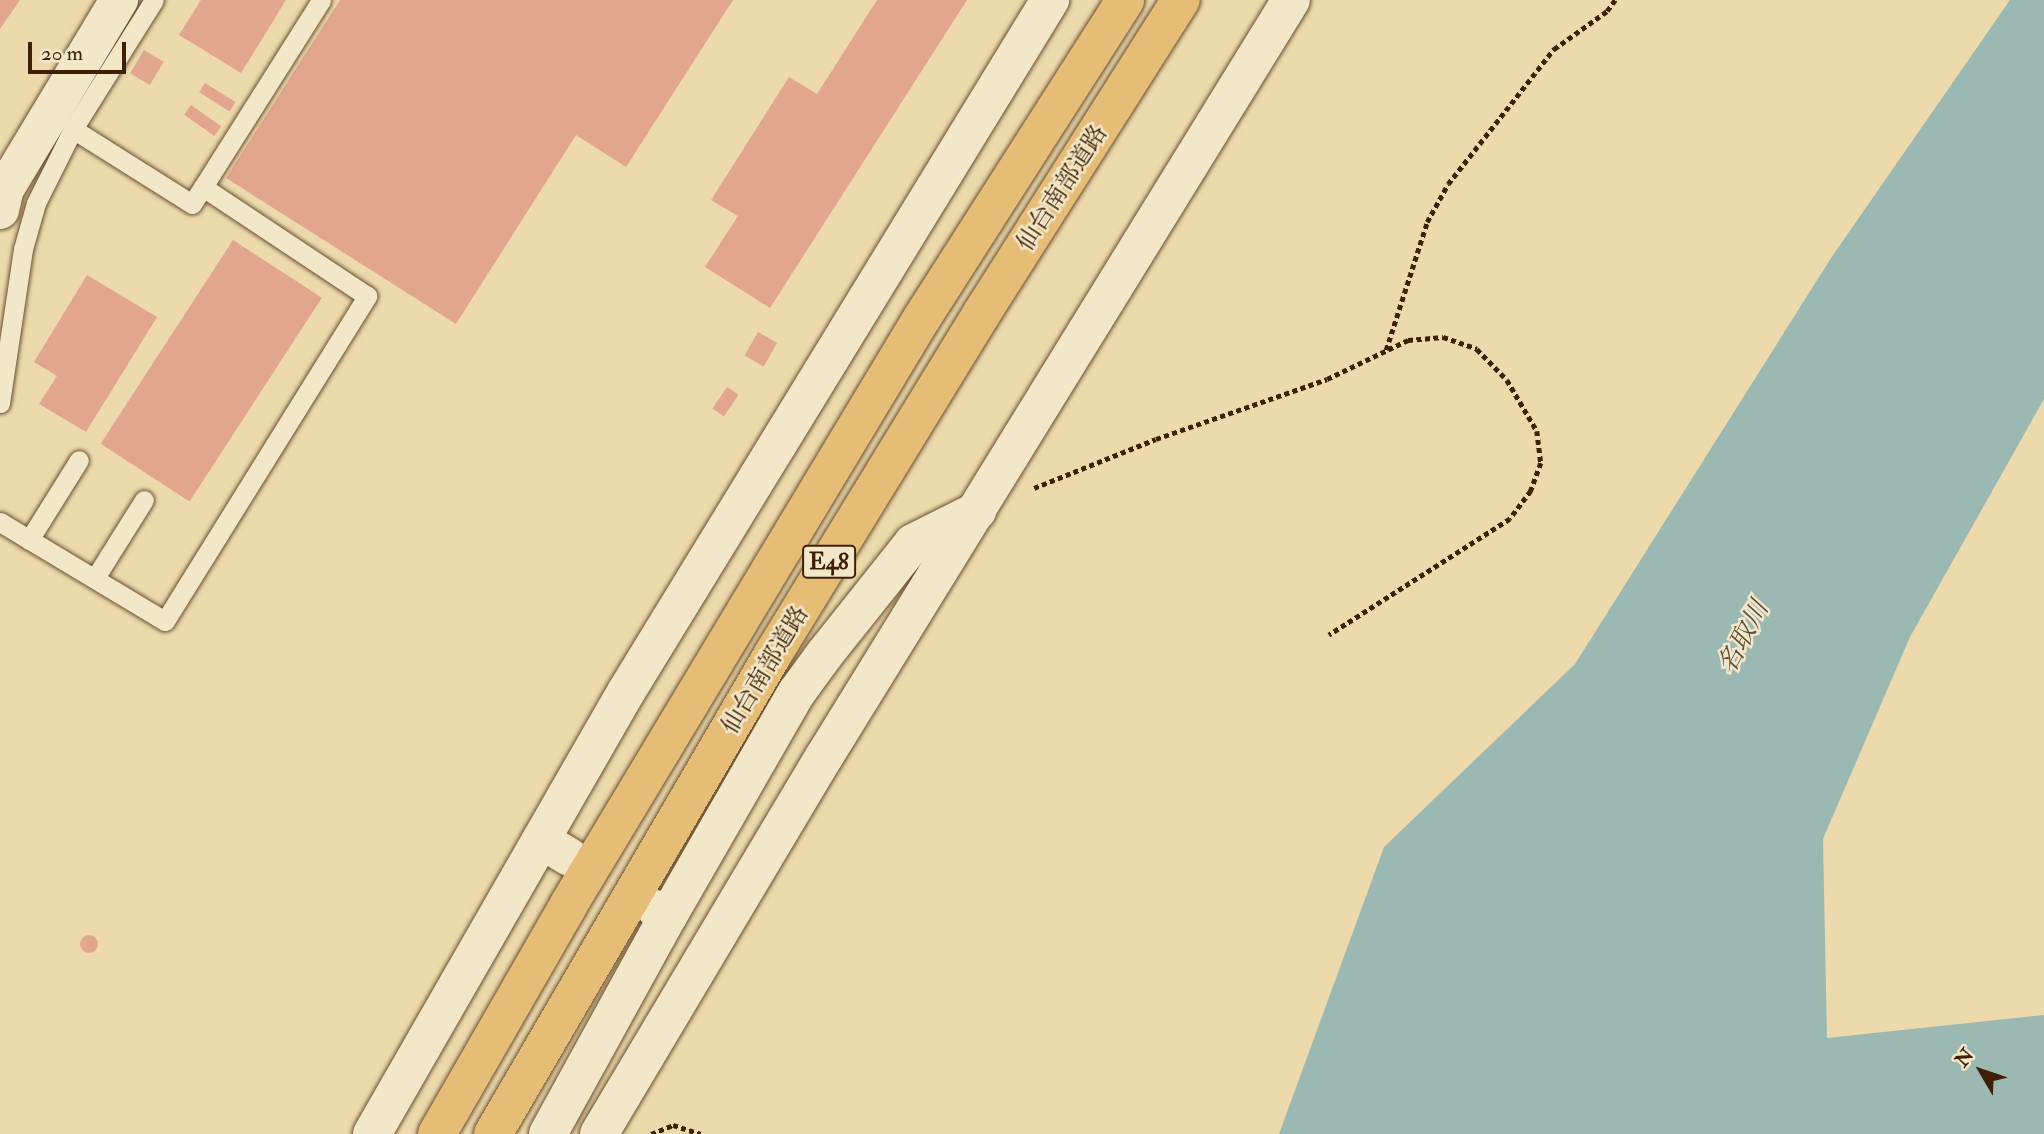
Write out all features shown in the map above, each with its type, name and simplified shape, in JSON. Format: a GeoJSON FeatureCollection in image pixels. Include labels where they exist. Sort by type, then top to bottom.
{"type":"FeatureCollection","features":[{"type":"Feature","properties":{"kind":"highway","name":"仙台南部道路"},"geometry":{"type":"LineString","coordinates":[[437,1134],[569,904],[908,342],[1125,0]]}},
{"type":"Feature","properties":{"kind":"highway","name":"仙台南部道路"},"geometry":{"type":"LineString","coordinates":[[493,1134],[780,642],[982,313],[1181,0]]}},
{"type":"Feature","properties":{"kind":"street"},"geometry":{"type":"LineString","coordinates":[[0,210],[5,189],[119,0]]}},
{"type":"Feature","properties":{"kind":"street"},"geometry":{"type":"LineString","coordinates":[[372,1134],[555,849],[633,680],[1050,0]]}},
{"type":"Feature","properties":{"kind":"street"},"geometry":{"type":"LineString","coordinates":[[598,1134],[1292,0]]}},
{"type":"Feature","properties":{"kind":"street"},"geometry":{"type":"LineString","coordinates":[[548,1134],[662,912],[797,692],[913,543],[978,510]]}},
{"type":"Feature","properties":{"kind":"lane"},"geometry":{"type":"LineString","coordinates":[[0,403],[23,249],[36,202],[74,129],[154,0]]}},
{"type":"Feature","properties":{"kind":"lane"},"geometry":{"type":"LineString","coordinates":[[74,129],[192,204],[321,0]]}},
{"type":"Feature","properties":{"kind":"lane"},"geometry":{"type":"LineString","coordinates":[[0,522],[165,621],[367,296],[202,187]]}},
{"type":"Feature","properties":{"kind":"lane"},"geometry":{"type":"LineString","coordinates":[[29,540],[79,460]]}},
{"type":"Feature","properties":{"kind":"lane"},"geometry":{"type":"LineString","coordinates":[[95,579],[144,500]]}},
{"type":"Feature","properties":{"kind":"path"},"geometry":{"type":"LineString","coordinates":[[1385,351],[1427,222],[1448,184],[1554,49],[1607,11],[1615,0]]}},
{"type":"Feature","properties":{"kind":"path"},"geometry":{"type":"LineString","coordinates":[[1029,490],[1156,439],[1326,379],[1408,340],[1443,337],[1476,349],[1507,380],[1537,430],[1541,463],[1531,491],[1510,519],[1329,635]]}},
{"type":"Feature","properties":{"kind":"path"},"geometry":{"type":"LineString","coordinates":[[651,1134],[673,1125],[701,1134]]}},
{"type":"Feature","properties":{"kind":"water","name":"名取川"},"geometry":{"type":"Polygon","coordinates":[[[2010,0],[2044,0],[2044,399],[1910,637],[1823,839],[1827,1038],[2044,1015],[2044,1134],[1279,1134],[1384,847],[1575,664],[1831,258],[2010,0]]]}},
{"type":"Feature","properties":{"kind":"building"},"geometry":{"type":"Polygon","coordinates":[[[0,0],[20,0],[0,29],[0,0]]]}},
{"type":"Feature","properties":{"kind":"building"},"geometry":{"type":"Polygon","coordinates":[[[201,0],[286,0],[241,73],[179,35],[201,0]]]}},
{"type":"Feature","properties":{"kind":"building"},"geometry":{"type":"Polygon","coordinates":[[[340,0],[733,0],[626,167],[576,135],[456,324],[226,178],[340,0]]]}},
{"type":"Feature","properties":{"kind":"building"},"geometry":{"type":"Polygon","coordinates":[[[877,0],[967,0],[770,308],[705,267],[738,216],[711,200],[789,77],[817,94],[877,0]]]}},
{"type":"Feature","properties":{"kind":"building"},"geometry":{"type":"Polygon","coordinates":[[[144,50],[164,62],[150,85],[130,73],[144,50]]]}},
{"type":"Feature","properties":{"kind":"building"},"geometry":{"type":"Polygon","coordinates":[[[205,83],[236,102],[230,111],[199,92],[205,83]]]}},
{"type":"Feature","properties":{"kind":"building"},"geometry":{"type":"Polygon","coordinates":[[[191,105],[221,126],[214,136],[184,115],[191,105]]]}},
{"type":"Feature","properties":{"kind":"building"},"geometry":{"type":"Polygon","coordinates":[[[233,240],[322,298],[190,502],[101,444],[233,240]]]}},
{"type":"Feature","properties":{"kind":"building"},"geometry":{"type":"Polygon","coordinates":[[[87,275],[157,317],[86,432],[39,404],[57,376],[34,362],[87,275]]]}},
{"type":"Feature","properties":{"kind":"building"},"geometry":{"type":"Polygon","coordinates":[[[758,332],[777,343],[764,366],[744,355],[758,332]]]}},
{"type":"Feature","properties":{"kind":"building"},"geometry":{"type":"Polygon","coordinates":[[[727,387],[739,395],[724,416],[712,409],[727,387]]]}},
{"type":"Feature","properties":{"kind":"building"},"geometry":{"type":"Polygon","coordinates":[[[89,935],[95,938],[98,944],[95,950],[89,953],[83,950],[80,944],[83,938],[89,935]]]}},
{"type":"Feature","properties":{"kind":"tunnel"},"geometry":{"type":"LineString","coordinates":[[569,857],[656,909]]}}]}
